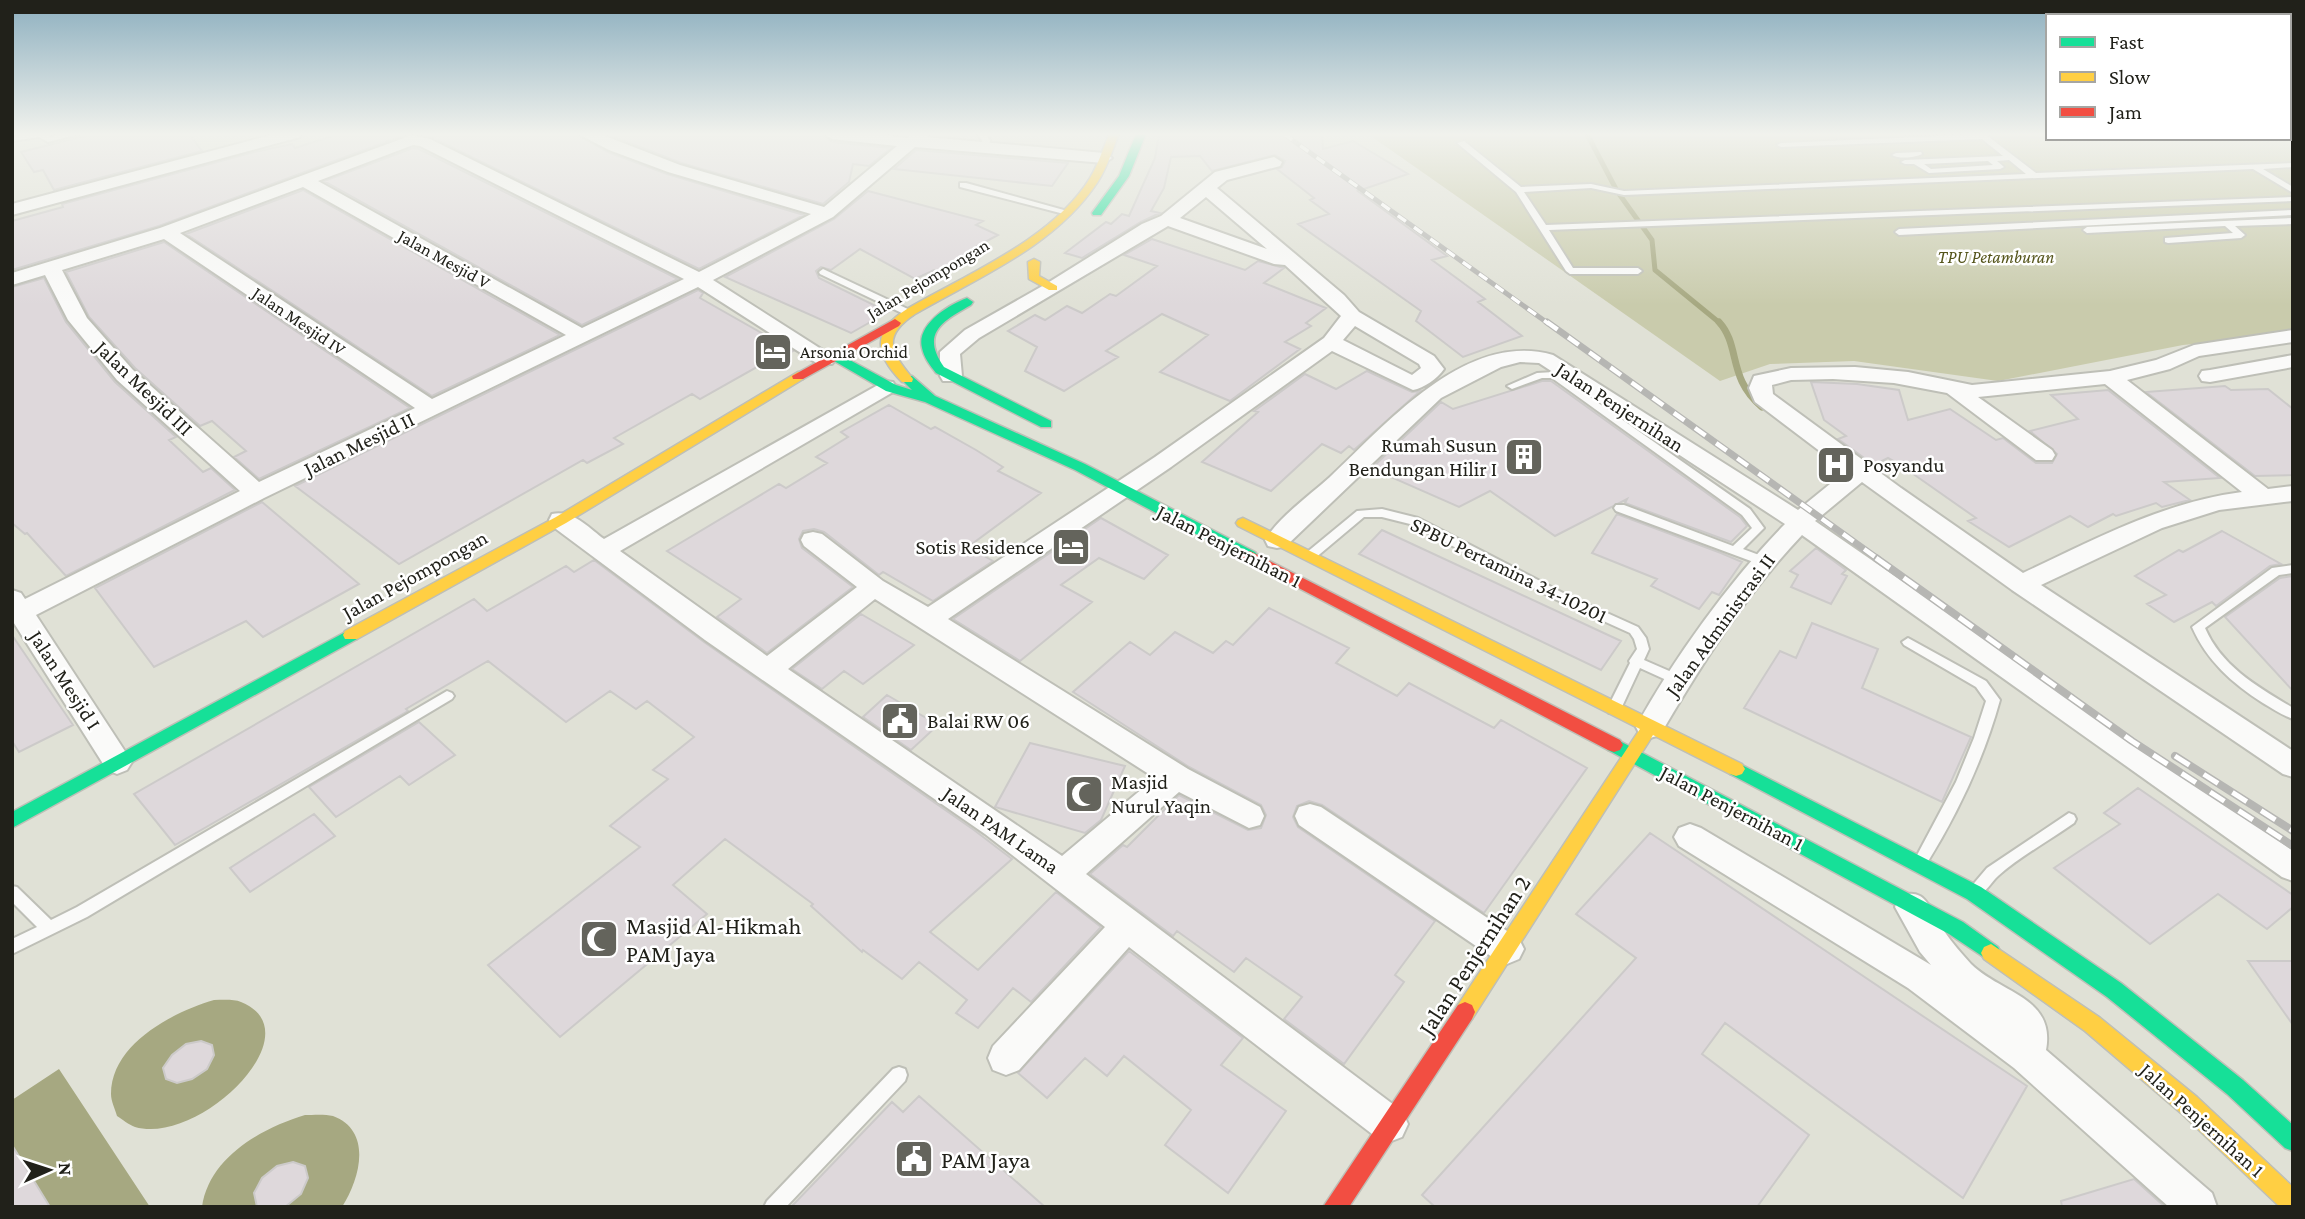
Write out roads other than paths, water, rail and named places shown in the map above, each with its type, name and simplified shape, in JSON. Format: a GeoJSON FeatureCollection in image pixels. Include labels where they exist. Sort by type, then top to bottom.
{"type":"FeatureCollection","features":[{"type":"Feature","properties":{"kind":"main road","name":"Jalan Pejompongan"},"geometry":{"type":"LineString","coordinates":[[12,821],[561,520],[829,358],[895,323],[1040,235],[1067,212],[1085,191]]}},
{"type":"Feature","properties":{"kind":"main road"},"geometry":{"type":"LineString","coordinates":[[1080,228],[1109,202],[1116,191]]}},
{"type":"Feature","properties":{"kind":"main road"},"geometry":{"type":"LineString","coordinates":[[1052,251],[1027,266],[1033,278],[1053,288]]}},
{"type":"Feature","properties":{"kind":"main road","name":"Jalan Pejompongan"},"geometry":{"type":"LineString","coordinates":[[951,376],[940,370],[925,352],[925,341],[930,330],[955,309],[981,293]]}},
{"type":"Feature","properties":{"kind":"main road","name":"Jalan Penjernihan 1"},"geometry":{"type":"LineString","coordinates":[[895,323],[886,342],[889,362],[930,399],[1080,467],[1630,754],[1956,928],[2092,1024],[2189,1105],[2293,1203]]}},
{"type":"Feature","properties":{"kind":"main road"},"geometry":{"type":"LineString","coordinates":[[829,358],[908,396],[930,399]]}},
{"type":"Feature","properties":{"kind":"main road"},"geometry":{"type":"LineString","coordinates":[[951,376],[1056,430]]}},
{"type":"Feature","properties":{"kind":"main road"},"geometry":{"type":"LineString","coordinates":[[1080,467],[1090,466],[1100,460]]}},
{"type":"Feature","properties":{"kind":"main road","name":"Jalan Penjernihan 1"},"geometry":{"type":"LineString","coordinates":[[1228,516],[1974,892],[2114,990],[2235,1087],[2293,1140]]}},
{"type":"Feature","properties":{"kind":"main road","name":"Jalan Penjernihan 2"},"geometry":{"type":"LineString","coordinates":[[1335,1207],[1507,949],[1630,754],[1650,727]]}},
{"type":"Feature","properties":{"kind":"street"},"geometry":{"type":"LineString","coordinates":[[12,210],[83,191]]}},
{"type":"Feature","properties":{"kind":"street"},"geometry":{"type":"LineString","coordinates":[[12,279],[166,232],[279,191]]}},
{"type":"Feature","properties":{"kind":"street","name":"Jalan Mesjid V"},"geometry":{"type":"LineString","coordinates":[[324,191],[582,336]]}},
{"type":"Feature","properties":{"kind":"street"},"geometry":{"type":"LineString","coordinates":[[522,191],[698,279],[829,358]]}},
{"type":"Feature","properties":{"kind":"street"},"geometry":{"type":"LineString","coordinates":[[748,191],[827,213]]}},
{"type":"Feature","properties":{"kind":"street"},"geometry":{"type":"LineString","coordinates":[[698,279],[827,213],[854,191]]}},
{"type":"Feature","properties":{"kind":"street"},"geometry":{"type":"LineString","coordinates":[[951,376],[950,352],[959,343],[1148,228],[1167,220],[1206,191]]}},
{"type":"Feature","properties":{"kind":"street"},"geometry":{"type":"LineString","coordinates":[[1210,191],[1337,299],[1352,316],[1427,360],[1433,369],[1419,383],[1413,384],[1331,342]]}},
{"type":"Feature","properties":{"kind":"street"},"geometry":{"type":"LineString","coordinates":[[1167,220],[1295,265]]}},
{"type":"Feature","properties":{"kind":"street","name":"Jalan Mesjid IV"},"geometry":{"type":"LineString","coordinates":[[166,232],[432,409]]}},
{"type":"Feature","properties":{"kind":"street","name":"Jalan Mesjid III"},"geometry":{"type":"LineString","coordinates":[[51,267],[78,320],[125,375],[256,493]]}},
{"type":"Feature","properties":{"kind":"street","name":"Jalan Mesjid II"},"geometry":{"type":"LineString","coordinates":[[17,606],[698,279]]}},
{"type":"Feature","properties":{"kind":"street"},"geometry":{"type":"LineString","coordinates":[[929,619],[1331,342],[1352,316]]}},
{"type":"Feature","properties":{"kind":"street"},"geometry":{"type":"LineString","coordinates":[[2293,336],[2194,351],[2163,365],[2110,377],[1955,390],[1908,377],[1800,372],[1785,373],[1762,381],[1760,388],[1763,397],[1860,472],[2021,584],[2293,766]]}},
{"type":"Feature","properties":{"kind":"street","name":"Jalan Penjernihan"},"geometry":{"type":"LineString","coordinates":[[1277,540],[1433,393],[1448,383],[1509,358],[1530,355],[1546,359],[1799,524]]}},
{"type":"Feature","properties":{"kind":"street"},"geometry":{"type":"LineString","coordinates":[[2210,376],[2293,361]]}},
{"type":"Feature","properties":{"kind":"street"},"geometry":{"type":"LineString","coordinates":[[2110,377],[2263,497]]}},
{"type":"Feature","properties":{"kind":"street"},"geometry":{"type":"LineString","coordinates":[[604,550],[886,387]]}},
{"type":"Feature","properties":{"kind":"street"},"geometry":{"type":"LineString","coordinates":[[1955,390],[2044,454]]}},
{"type":"Feature","properties":{"kind":"street","name":"Jalan Administrasi II"},"geometry":{"type":"LineString","coordinates":[[1650,727],[1678,680],[1763,561],[1816,506],[1860,472]]}},
{"type":"Feature","properties":{"kind":"street"},"geometry":{"type":"LineString","coordinates":[[2021,584],[2152,522],[2217,503],[2293,493]]}},
{"type":"Feature","properties":{"kind":"street","name":"Jalan PAM Lama"},"geometry":{"type":"LineString","coordinates":[[561,520],[714,633],[1063,874],[1127,926],[1389,1124]]}},
{"type":"Feature","properties":{"kind":"street"},"geometry":{"type":"LineString","coordinates":[[1799,524],[1850,555],[2073,716],[2293,868]]}},
{"type":"Feature","properties":{"kind":"street"},"geometry":{"type":"LineString","coordinates":[[813,540],[874,587],[929,619],[1177,777],[1250,817]]}},
{"type":"Feature","properties":{"kind":"street"},"geometry":{"type":"LineString","coordinates":[[768,670],[874,587]]}},
{"type":"Feature","properties":{"kind":"street","name":"Jalan Mesjid I"},"geometry":{"type":"LineString","coordinates":[[17,606],[117,762]]}},
{"type":"Feature","properties":{"kind":"street"},"geometry":{"type":"LineString","coordinates":[[1063,874],[1177,777]]}},
{"type":"Feature","properties":{"kind":"street"},"geometry":{"type":"LineString","coordinates":[[1310,817],[1507,949]]}},
{"type":"Feature","properties":{"kind":"street"},"geometry":{"type":"LineString","coordinates":[[1690,837],[1920,977],[2027,1056],[2197,1207]]}},
{"type":"Feature","properties":{"kind":"street"},"geometry":{"type":"LineString","coordinates":[[1908,902],[1931,942],[1961,977],[2015,1012],[2032,1032],[2027,1056]]}},
{"type":"Feature","properties":{"kind":"street"},"geometry":{"type":"LineString","coordinates":[[1006,1058],[1127,926]]}},
{"type":"Feature","properties":{"kind":"lane"},"geometry":{"type":"LineString","coordinates":[[986,191],[1067,212]]}},
{"type":"Feature","properties":{"kind":"lane"},"geometry":{"type":"LineString","coordinates":[[1520,191],[1572,272],[1638,271]]}},
{"type":"Feature","properties":{"kind":"lane"},"geometry":{"type":"LineString","coordinates":[[1613,191],[1624,193],[1673,191]]}},
{"type":"Feature","properties":{"kind":"lane"},"geometry":{"type":"LineString","coordinates":[[1545,228],[1653,226],[2292,197]]}},
{"type":"Feature","properties":{"kind":"lane"},"geometry":{"type":"LineString","coordinates":[[1899,232],[2293,212]]}},
{"type":"Feature","properties":{"kind":"lane"},"geometry":{"type":"LineString","coordinates":[[2168,240],[2241,235],[2214,215]]}},
{"type":"Feature","properties":{"kind":"lane"},"geometry":{"type":"LineString","coordinates":[[2087,230],[2293,221]]}},
{"type":"Feature","properties":{"kind":"lane"},"geometry":{"type":"LineString","coordinates":[[823,272],[909,313]]}},
{"type":"Feature","properties":{"kind":"lane"},"geometry":{"type":"LineString","coordinates":[[1512,386],[1541,375],[1555,375],[1746,512],[1758,528],[1736,550]]}},
{"type":"Feature","properties":{"kind":"lane"},"geometry":{"type":"LineString","coordinates":[[1620,508],[1763,561]]}},
{"type":"Feature","properties":{"kind":"lane","name":"SPBU Pertamina 34-10201"},"geometry":{"type":"LineString","coordinates":[[1309,556],[1361,514],[1382,513],[1414,521],[1561,597],[1634,630],[1643,649],[1614,710]]}},
{"type":"Feature","properties":{"kind":"lane"},"geometry":{"type":"LineString","coordinates":[[2293,569],[2276,571],[2197,626],[2214,659],[2262,696],[2293,714]]}},
{"type":"Feature","properties":{"kind":"lane"},"geometry":{"type":"LineString","coordinates":[[1908,642],[1981,684],[1993,700],[1988,722],[1935,839],[1920,863]]}},
{"type":"Feature","properties":{"kind":"lane"},"geometry":{"type":"LineString","coordinates":[[1635,661],[1678,680]]}},
{"type":"Feature","properties":{"kind":"lane"},"geometry":{"type":"LineString","coordinates":[[12,947],[82,912],[447,696]]}},
{"type":"Feature","properties":{"kind":"lane"},"geometry":{"type":"LineString","coordinates":[[1974,892],[1992,872],[2069,819]]}},
{"type":"Feature","properties":{"kind":"lane"},"geometry":{"type":"LineString","coordinates":[[12,892],[49,928]]}},
{"type":"Feature","properties":{"kind":"lane"},"geometry":{"type":"LineString","coordinates":[[773,1207],[899,1075]]}},
{"type":"Feature","properties":{"kind":"waterway"},"geometry":{"type":"LineString","coordinates":[[1617,191],[1652,240],[1655,270],[1720,323]]}},
{"type":"Feature","properties":{"kind":"waterway"},"geometry":{"type":"LineString","coordinates":[[1720,323],[1730,341],[1744,385],[1762,407]]}},
{"type":"Feature","properties":{"kind":"railway"},"geometry":{"type":"LineString","coordinates":[[1363,191],[1549,324]]}},
{"type":"Feature","properties":{"kind":"railway"},"geometry":{"type":"LineString","coordinates":[[1547,322],[1878,559]]}},
{"type":"Feature","properties":{"kind":"railway"},"geometry":{"type":"LineString","coordinates":[[1876,558],[2132,741],[2293,846]]}},
{"type":"Feature","properties":{"kind":"railway"},"geometry":{"type":"LineString","coordinates":[[2175,756],[2293,831]]}},
{"type":"Feature","properties":{"kind":"place","name":"Arsonia Orchid"},"geometry":{"type":"Point","coordinates":[773,352]}},
{"type":"Feature","properties":{"kind":"place","name":"Rumah Susun Bendungan Hilir I"},"geometry":{"type":"Point","coordinates":[1524,457]}},
{"type":"Feature","properties":{"kind":"place","name":"Posyandu"},"geometry":{"type":"Point","coordinates":[1836,465]}},
{"type":"Feature","properties":{"kind":"place","name":"Sotis Residence"},"geometry":{"type":"Point","coordinates":[1071,547]}},
{"type":"Feature","properties":{"kind":"place","name":"Balai RW 06"},"geometry":{"type":"Point","coordinates":[900,721]}},
{"type":"Feature","properties":{"kind":"place","name":"Masjid Nurul Yaqin"},"geometry":{"type":"Point","coordinates":[1084,794]}},
{"type":"Feature","properties":{"kind":"place","name":"Masjid Al-Hikmah PAM Jaya"},"geometry":{"type":"Point","coordinates":[599,939]}},
{"type":"Feature","properties":{"kind":"place","name":"PAM Jaya"},"geometry":{"type":"Point","coordinates":[914,1159]}},
{"type":"Feature","properties":{"kind":"park label","name":"TPU Petamburan"},"geometry":{"type":"Point","coordinates":[1996,257]}}]}
